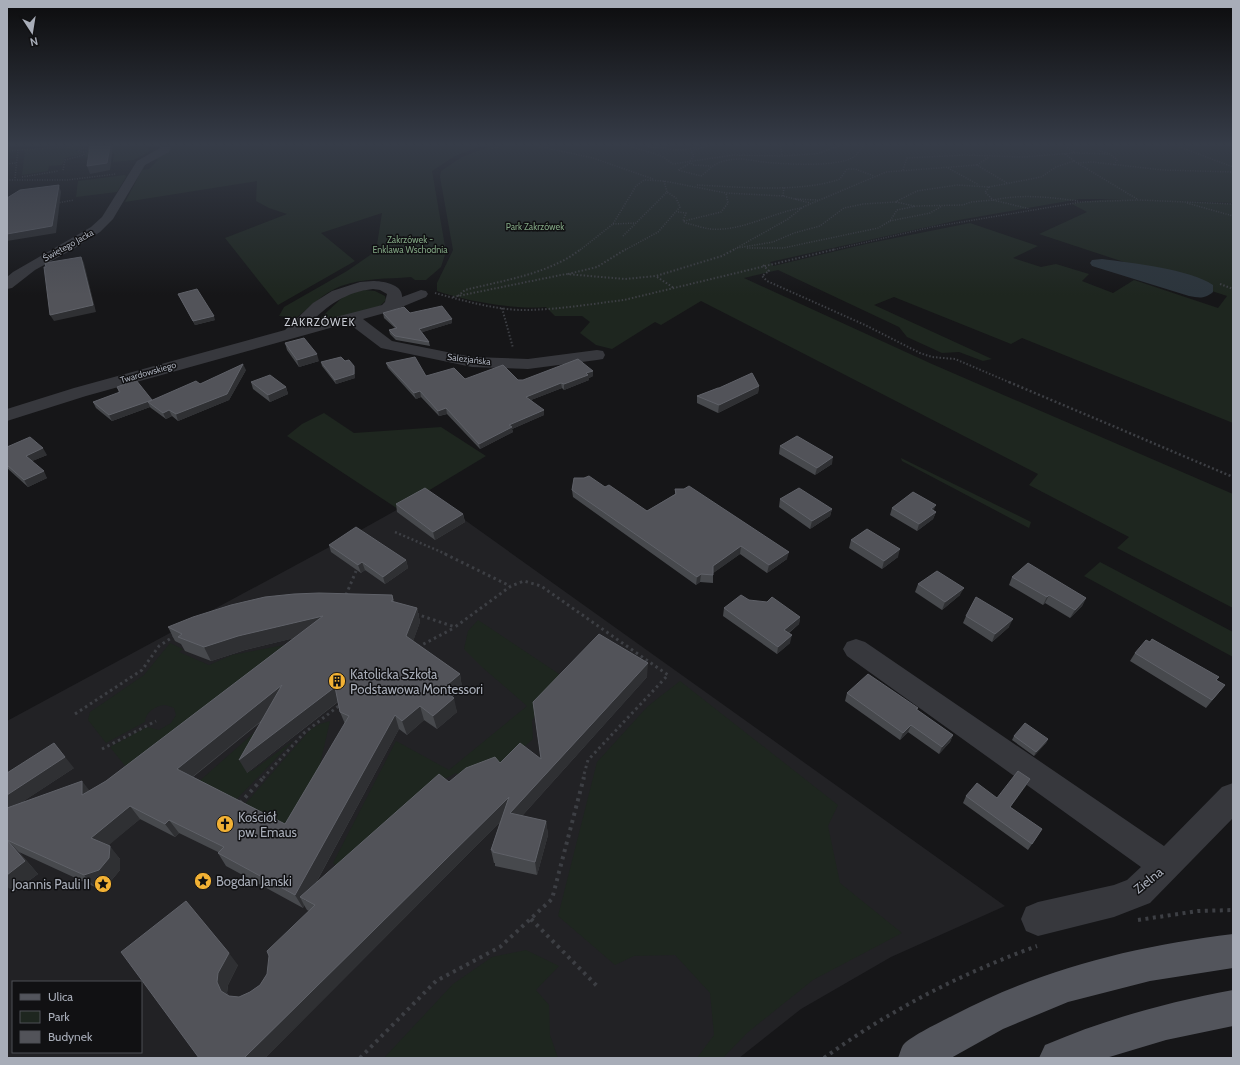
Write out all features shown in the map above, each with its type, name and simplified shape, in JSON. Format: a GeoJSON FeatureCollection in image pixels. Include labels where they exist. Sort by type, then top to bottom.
{"type":"FeatureCollection","features":[{"type":"Feature","properties":{"kind":"main road"},"geometry":{"type":"LineString","coordinates":[[917,1058],[958,1033],[992,1015],[1060,987],[1100,975],[1175,958],[1233,951]]}},
{"type":"Feature","properties":{"kind":"main road"},"geometry":{"type":"LineString","coordinates":[[1058,1058],[1093,1043],[1138,1028],[1233,1008]]}},
{"type":"Feature","properties":{"kind":"street","name":"Świętego Jacka"},"geometry":{"type":"LineString","coordinates":[[7,285],[28,268],[85,237],[101,226],[121,196]]}},
{"type":"Feature","properties":{"kind":"street","name":"Twardowskiego"},"geometry":{"type":"LineString","coordinates":[[291,333],[334,295],[352,287],[377,285],[392,290],[395,294],[395,299],[387,308]]}},
{"type":"Feature","properties":{"kind":"street","name":"Twardowskiego"},"geometry":{"type":"LineString","coordinates":[[7,415],[80,392],[291,333],[387,308],[421,294]]}},
{"type":"Feature","properties":{"kind":"street","name":"Salezjańska"},"geometry":{"type":"LineString","coordinates":[[351,318],[387,345],[472,362],[528,364],[597,355]]}},
{"type":"Feature","properties":{"kind":"street"},"geometry":{"type":"LineString","coordinates":[[856,649],[1166,866]]}},
{"type":"Feature","properties":{"kind":"street","name":"Zielna"},"geometry":{"type":"LineString","coordinates":[[1038,932],[1138,892],[1166,866],[1233,797]]}},
{"type":"Feature","properties":{"kind":"path"},"geometry":{"type":"LineString","coordinates":[[458,296],[465,290],[550,268],[568,259],[613,224],[631,196]]}},
{"type":"Feature","properties":{"kind":"path"},"geometry":{"type":"LineString","coordinates":[[623,236],[663,196]]}},
{"type":"Feature","properties":{"kind":"path"},"geometry":{"type":"LineString","coordinates":[[451,298],[566,274],[603,264],[624,252],[627,248],[658,232],[667,221],[678,212],[680,203],[675,196]]}},
{"type":"Feature","properties":{"kind":"path"},"geometry":{"type":"LineString","coordinates":[[683,221],[720,212],[728,203],[727,196]]}},
{"type":"Feature","properties":{"kind":"path"},"geometry":{"type":"LineString","coordinates":[[777,196],[810,203]]}},
{"type":"Feature","properties":{"kind":"path"},"geometry":{"type":"LineString","coordinates":[[566,274],[625,279],[656,276],[709,261],[737,248],[769,228],[788,219],[810,203],[829,196]]}},
{"type":"Feature","properties":{"kind":"path"},"geometry":{"type":"LineString","coordinates":[[895,202],[908,196]]}},
{"type":"Feature","properties":{"kind":"path"},"geometry":{"type":"LineString","coordinates":[[989,196],[993,200],[1030,209]]}},
{"type":"Feature","properties":{"kind":"path"},"geometry":{"type":"LineString","coordinates":[[890,221],[897,210],[916,206],[946,205],[993,200],[1012,196],[1038,196],[1081,202]]}},
{"type":"Feature","properties":{"kind":"path"},"geometry":{"type":"LineString","coordinates":[[1131,196],[1138,200]]}},
{"type":"Feature","properties":{"kind":"path"},"geometry":{"type":"LineString","coordinates":[[794,199],[819,200]]}},
{"type":"Feature","properties":{"kind":"path"},"geometry":{"type":"LineString","coordinates":[[51,204],[74,200]]}},
{"type":"Feature","properties":{"kind":"path"},"geometry":{"type":"LineString","coordinates":[[421,294],[433,293],[502,308],[534,310],[594,304],[624,300],[763,265],[932,227],[1030,209],[1081,202],[1138,200],[1233,204]]}},
{"type":"Feature","properties":{"kind":"path"},"geometry":{"type":"LineString","coordinates":[[1182,201],[1233,216]]}},
{"type":"Feature","properties":{"kind":"path"},"geometry":{"type":"LineString","coordinates":[[737,248],[773,242],[796,232],[805,231],[828,221],[844,208],[863,204],[895,202],[916,206]]}},
{"type":"Feature","properties":{"kind":"path"},"geometry":{"type":"LineString","coordinates":[[737,248],[783,248],[878,228],[890,221],[930,213],[937,208],[946,205]]}},
{"type":"Feature","properties":{"kind":"path"},"geometry":{"type":"LineString","coordinates":[[683,221],[708,229],[719,229],[742,226],[782,210],[802,208]]}},
{"type":"Feature","properties":{"kind":"path"},"geometry":{"type":"LineString","coordinates":[[678,212],[686,213],[683,221]]}},
{"type":"Feature","properties":{"kind":"path"},"geometry":{"type":"LineString","coordinates":[[613,224],[637,223]]}},
{"type":"Feature","properties":{"kind":"path"},"geometry":{"type":"LineString","coordinates":[[763,265],[769,271],[762,276],[767,281],[876,329],[920,353],[932,357],[955,359],[1233,477]]}},
{"type":"Feature","properties":{"kind":"path"},"geometry":{"type":"LineString","coordinates":[[656,276],[675,288]]}},
{"type":"Feature","properties":{"kind":"path"},"geometry":{"type":"LineString","coordinates":[[1220,284],[1233,288]]}},
{"type":"Feature","properties":{"kind":"path"},"geometry":{"type":"LineString","coordinates":[[502,308],[513,350],[508,363]]}},
{"type":"Feature","properties":{"kind":"path"},"geometry":{"type":"LineString","coordinates":[[395,532],[468,564],[510,586]]}},
{"type":"Feature","properties":{"kind":"path"},"geometry":{"type":"LineString","coordinates":[[352,599],[345,598],[356,571]]}},
{"type":"Feature","properties":{"kind":"path"},"geometry":{"type":"LineString","coordinates":[[360,1058],[436,981],[500,947],[552,899],[588,760],[668,675],[541,586],[524,581],[510,586],[455,628],[416,648]]}},
{"type":"Feature","properties":{"kind":"path"},"geometry":{"type":"LineString","coordinates":[[412,613],[455,628]]}},
{"type":"Feature","properties":{"kind":"path"},"geometry":{"type":"LineString","coordinates":[[76,714],[142,670],[159,646],[183,630]]}},
{"type":"Feature","properties":{"kind":"path"},"geometry":{"type":"LineString","coordinates":[[236,808],[304,733],[341,704]]}},
{"type":"Feature","properties":{"kind":"path"},"geometry":{"type":"LineString","coordinates":[[102,749],[156,721]]}},
{"type":"Feature","properties":{"kind":"path"},"geometry":{"type":"LineString","coordinates":[[1132,921],[1190,912],[1233,910]]}},
{"type":"Feature","properties":{"kind":"path"},"geometry":{"type":"LineString","coordinates":[[531,919],[597,986]]}},
{"type":"Feature","properties":{"kind":"path"},"geometry":{"type":"LineString","coordinates":[[824,1058],[887,1015],[937,987],[995,961],[1038,932]]}},
{"type":"Feature","properties":{"kind":"shaded area"},"geometry":{"type":"Polygon","coordinates":[[[1102,259],[1144,265],[1190,275],[1203,279],[1213,285],[1213,292],[1202,297],[1189,296],[1092,266],[1090,263],[1092,260],[1102,259]]]}},
{"type":"Feature","properties":{"kind":"shaded area"},"geometry":{"type":"Polygon","coordinates":[[[427,493],[1005,906],[891,957],[801,1009],[739,1058],[7,1058],[7,721],[427,493]]]}},
{"type":"Feature","properties":{"kind":"green space"},"geometry":{"type":"Polygon","coordinates":[[[128,196],[165,196],[125,202],[128,196]]]}},
{"type":"Feature","properties":{"kind":"green space","name":"Zakrzówek - Enklawa Wschodnia"},"geometry":{"type":"Polygon","coordinates":[[[256,196],[436,196],[446,252],[441,267],[426,280],[415,280],[411,277],[367,280],[349,283],[323,296],[296,318],[279,316],[284,307],[347,271],[376,251],[382,213],[321,233],[355,261],[278,305],[225,238],[287,214],[269,208],[256,201],[256,196]]]}},
{"type":"Feature","properties":{"kind":"green space","name":"Park Zakrzówek"},"geometry":{"type":"Polygon","coordinates":[[[443,196],[1233,196],[1233,203],[1171,200],[1233,204],[1233,423],[1022,338],[1011,344],[894,297],[874,305],[992,359],[983,361],[959,352],[942,353],[907,337],[899,327],[778,270],[744,278],[932,364],[1233,494],[1233,608],[1117,548],[1129,537],[1029,485],[1038,474],[701,301],[661,325],[655,322],[612,349],[596,345],[580,333],[590,322],[582,316],[555,316],[546,307],[534,308],[491,304],[448,295],[437,291],[437,283],[453,250],[443,196]],[[1080,199],[959,220],[770,262],[773,266],[870,243],[970,223],[1038,246],[1013,258],[1041,267],[1056,264],[1089,274],[1082,281],[1113,293],[1134,280],[1218,308],[1227,296],[1039,234],[1087,212],[1072,204],[1091,201],[1131,199],[1080,199]]]}},
{"type":"Feature","properties":{"kind":"green space"},"geometry":{"type":"Polygon","coordinates":[[[365,290],[375,291],[385,296],[386,300],[380,306],[312,326],[346,294],[365,290]]]}},
{"type":"Feature","properties":{"kind":"green space"},"geometry":{"type":"Polygon","coordinates":[[[324,413],[354,433],[441,427],[486,456],[398,509],[287,436],[302,424],[324,413]]]}},
{"type":"Feature","properties":{"kind":"green space"},"geometry":{"type":"Polygon","coordinates":[[[901,458],[1031,522],[1029,528],[902,461],[901,458]]]}},
{"type":"Feature","properties":{"kind":"green space"},"geometry":{"type":"Polygon","coordinates":[[[1100,562],[1233,632],[1233,657],[1084,576],[1100,562]]]}},
{"type":"Feature","properties":{"kind":"green space"},"geometry":{"type":"Polygon","coordinates":[[[478,620],[565,678],[544,700],[532,721],[533,739],[501,767],[465,779],[456,773],[443,780],[345,871],[333,863],[396,741],[449,770],[527,706],[483,668],[464,649],[468,631],[478,620]]]}},
{"type":"Feature","properties":{"kind":"green space"},"geometry":{"type":"Polygon","coordinates":[[[170,643],[183,649],[179,652],[209,665],[232,655],[290,644],[126,767],[110,747],[147,727],[159,730],[171,723],[176,715],[174,708],[164,705],[154,708],[145,719],[145,722],[106,743],[88,720],[90,712],[144,675],[170,643]]]}},
{"type":"Feature","properties":{"kind":"green space"},"geometry":{"type":"Polygon","coordinates":[[[680,681],[838,805],[828,826],[840,883],[902,933],[813,980],[747,1033],[723,1058],[697,1058],[714,1035],[710,993],[675,955],[634,956],[615,965],[558,916],[597,762],[648,706],[680,681]]]}},
{"type":"Feature","properties":{"kind":"green space"},"geometry":{"type":"Polygon","coordinates":[[[281,709],[249,769],[252,771],[294,740],[234,802],[196,784],[281,709]]]}},
{"type":"Feature","properties":{"kind":"green space"},"geometry":{"type":"Polygon","coordinates":[[[330,721],[319,769],[285,827],[245,804],[310,730],[320,724],[330,721]]]}},
{"type":"Feature","properties":{"kind":"green space"},"geometry":{"type":"Polygon","coordinates":[[[526,950],[559,966],[536,990],[549,1005],[550,1035],[558,1058],[384,1058],[453,984],[492,957],[526,950]]]}},
{"type":"Feature","properties":{"kind":"building"},"geometry":{"type":"Polygon","coordinates":[[[11,196],[57,196],[52,226],[7,234],[7,198],[11,196]]]}},
{"type":"Feature","properties":{"kind":"building"},"geometry":{"type":"Polygon","coordinates":[[[81,257],[93,305],[50,315],[44,267],[46,267],[45,263],[81,257]]]}},
{"type":"Feature","properties":{"kind":"building"},"geometry":{"type":"Polygon","coordinates":[[[197,289],[214,316],[193,321],[178,294],[197,289]]]}},
{"type":"Feature","properties":{"kind":"building"},"geometry":{"type":"Polygon","coordinates":[[[442,306],[452,319],[419,329],[429,342],[395,336],[389,330],[397,328],[383,313],[404,307],[410,313],[442,306]]]}},
{"type":"Feature","properties":{"kind":"building"},"geometry":{"type":"Polygon","coordinates":[[[304,338],[317,354],[297,360],[285,343],[304,338]]]}},
{"type":"Feature","properties":{"kind":"building"},"geometry":{"type":"Polygon","coordinates":[[[341,357],[345,361],[349,360],[354,366],[354,374],[335,380],[321,362],[341,357]]]}},
{"type":"Feature","properties":{"kind":"building"},"geometry":{"type":"Polygon","coordinates":[[[415,357],[426,376],[454,368],[465,379],[503,365],[518,380],[523,380],[578,359],[593,371],[586,373],[588,375],[564,384],[561,383],[526,397],[544,410],[509,425],[512,427],[479,444],[446,408],[438,411],[420,391],[414,393],[386,363],[415,357]]]}},
{"type":"Feature","properties":{"kind":"building"},"geometry":{"type":"Polygon","coordinates":[[[243,364],[227,394],[176,414],[169,410],[163,413],[148,402],[196,381],[200,384],[243,364]]]}},
{"type":"Feature","properties":{"kind":"building"},"geometry":{"type":"Polygon","coordinates":[[[752,373],[759,386],[719,405],[697,396],[719,388],[752,373]]]}},
{"type":"Feature","properties":{"kind":"building"},"geometry":{"type":"Polygon","coordinates":[[[270,375],[286,387],[268,395],[251,382],[270,375]]]}},
{"type":"Feature","properties":{"kind":"building"},"geometry":{"type":"Polygon","coordinates":[[[136,380],[152,400],[109,415],[93,402],[120,392],[117,387],[136,380]]]}},
{"type":"Feature","properties":{"kind":"building"},"geometry":{"type":"Polygon","coordinates":[[[797,436],[833,457],[817,468],[780,446],[797,436]]]}},
{"type":"Feature","properties":{"kind":"building"},"geometry":{"type":"Polygon","coordinates":[[[30,437],[43,448],[26,456],[44,471],[24,480],[7,465],[7,447],[30,437]]]}},
{"type":"Feature","properties":{"kind":"building"},"geometry":{"type":"Polygon","coordinates":[[[589,476],[605,487],[609,485],[647,511],[676,494],[675,489],[684,489],[689,486],[789,552],[769,565],[741,546],[713,566],[713,575],[701,574],[697,577],[572,490],[574,478],[584,478],[589,476]]]}},
{"type":"Feature","properties":{"kind":"building"},"geometry":{"type":"Polygon","coordinates":[[[425,488],[463,514],[433,532],[396,504],[425,488]]]}},
{"type":"Feature","properties":{"kind":"building"},"geometry":{"type":"Polygon","coordinates":[[[799,488],[832,509],[812,521],[780,499],[799,488]]]}},
{"type":"Feature","properties":{"kind":"building"},"geometry":{"type":"Polygon","coordinates":[[[913,492],[936,505],[931,509],[936,512],[919,524],[892,508],[913,492]]]}},
{"type":"Feature","properties":{"kind":"building"},"geometry":{"type":"Polygon","coordinates":[[[356,527],[406,560],[383,577],[362,562],[358,565],[329,545],[356,527]]]}},
{"type":"Feature","properties":{"kind":"building"},"geometry":{"type":"Polygon","coordinates":[[[867,529],[900,549],[884,561],[851,540],[867,529]]]}},
{"type":"Feature","properties":{"kind":"building"},"geometry":{"type":"Polygon","coordinates":[[[1028,563],[1086,598],[1075,610],[1049,595],[1047,597],[1012,577],[1028,563]]]}},
{"type":"Feature","properties":{"kind":"building"},"geometry":{"type":"Polygon","coordinates":[[[937,571],[964,588],[945,602],[918,584],[937,571]]]}},
{"type":"Feature","properties":{"kind":"building"},"geometry":{"type":"Polygon","coordinates":[[[319,593],[392,595],[393,600],[391,601],[417,608],[406,636],[460,674],[442,689],[454,698],[433,716],[420,706],[402,721],[395,715],[295,895],[218,853],[224,847],[169,820],[165,824],[130,806],[91,838],[110,846],[109,858],[99,870],[84,875],[7,840],[7,808],[82,781],[82,795],[106,781],[323,616],[238,636],[204,647],[178,637],[182,634],[168,627],[231,605],[265,597],[319,593]],[[282,685],[177,769],[285,824],[349,716],[340,712],[335,687],[239,760],[282,685]]]}},
{"type":"Feature","properties":{"kind":"building"},"geometry":{"type":"Polygon","coordinates":[[[741,595],[749,600],[767,602],[772,597],[800,617],[784,630],[792,635],[778,647],[724,608],[741,595]]]}},
{"type":"Feature","properties":{"kind":"building"},"geometry":{"type":"Polygon","coordinates":[[[976,597],[1013,619],[995,634],[966,616],[976,597]]]}},
{"type":"Feature","properties":{"kind":"building"},"geometry":{"type":"Polygon","coordinates":[[[599,634],[648,663],[510,813],[546,821],[535,862],[493,852],[493,850],[491,850],[509,797],[244,1058],[199,1058],[121,952],[186,901],[229,953],[218,973],[217,982],[221,991],[229,996],[239,997],[250,992],[260,985],[267,974],[269,956],[267,951],[315,905],[300,897],[439,774],[449,782],[466,768],[495,757],[500,763],[520,743],[541,759],[533,702],[599,634]]]}},
{"type":"Feature","properties":{"kind":"building"},"geometry":{"type":"Polygon","coordinates":[[[1152,639],[1219,677],[1216,680],[1225,685],[1212,700],[1135,653],[1146,640],[1150,642],[1152,639]]]}},
{"type":"Feature","properties":{"kind":"building"},"geometry":{"type":"Polygon","coordinates":[[[868,674],[918,708],[916,709],[953,735],[942,747],[911,725],[903,733],[847,693],[868,674]]]}},
{"type":"Feature","properties":{"kind":"building"},"geometry":{"type":"Polygon","coordinates":[[[1025,723],[1048,739],[1036,752],[1014,736],[1025,723]]]}},
{"type":"Feature","properties":{"kind":"building"},"geometry":{"type":"Polygon","coordinates":[[[54,743],[65,757],[7,795],[7,773],[54,743]]]}},
{"type":"Feature","properties":{"kind":"building"},"geometry":{"type":"Polygon","coordinates":[[[1018,771],[1030,779],[1010,807],[1042,829],[1032,844],[966,796],[977,783],[997,798],[1018,771]]]}},
{"type":"Feature","properties":{"kind":"building"},"geometry":{"type":"Polygon","coordinates":[[[7,840],[25,861],[7,875],[7,840]]]}},
{"type":"Feature","properties":{"kind":"place","name":"Katolicka Szkoła Podstawowa Montessori"},"geometry":{"type":"Point","coordinates":[337,681]}},
{"type":"Feature","properties":{"kind":"place","name":"Kościół pw. Emaus"},"geometry":{"type":"Point","coordinates":[225,824]}},
{"type":"Feature","properties":{"kind":"place","name":"Bogdan Janski"},"geometry":{"type":"Point","coordinates":[203,881]}},
{"type":"Feature","properties":{"kind":"place","name":"Joannis Pauli II"},"geometry":{"type":"Point","coordinates":[103,884]}},
{"type":"Feature","properties":{"kind":"district","name":"ZAKRZÓWEK"},"geometry":{"type":"Point","coordinates":[320,322]}}]}
